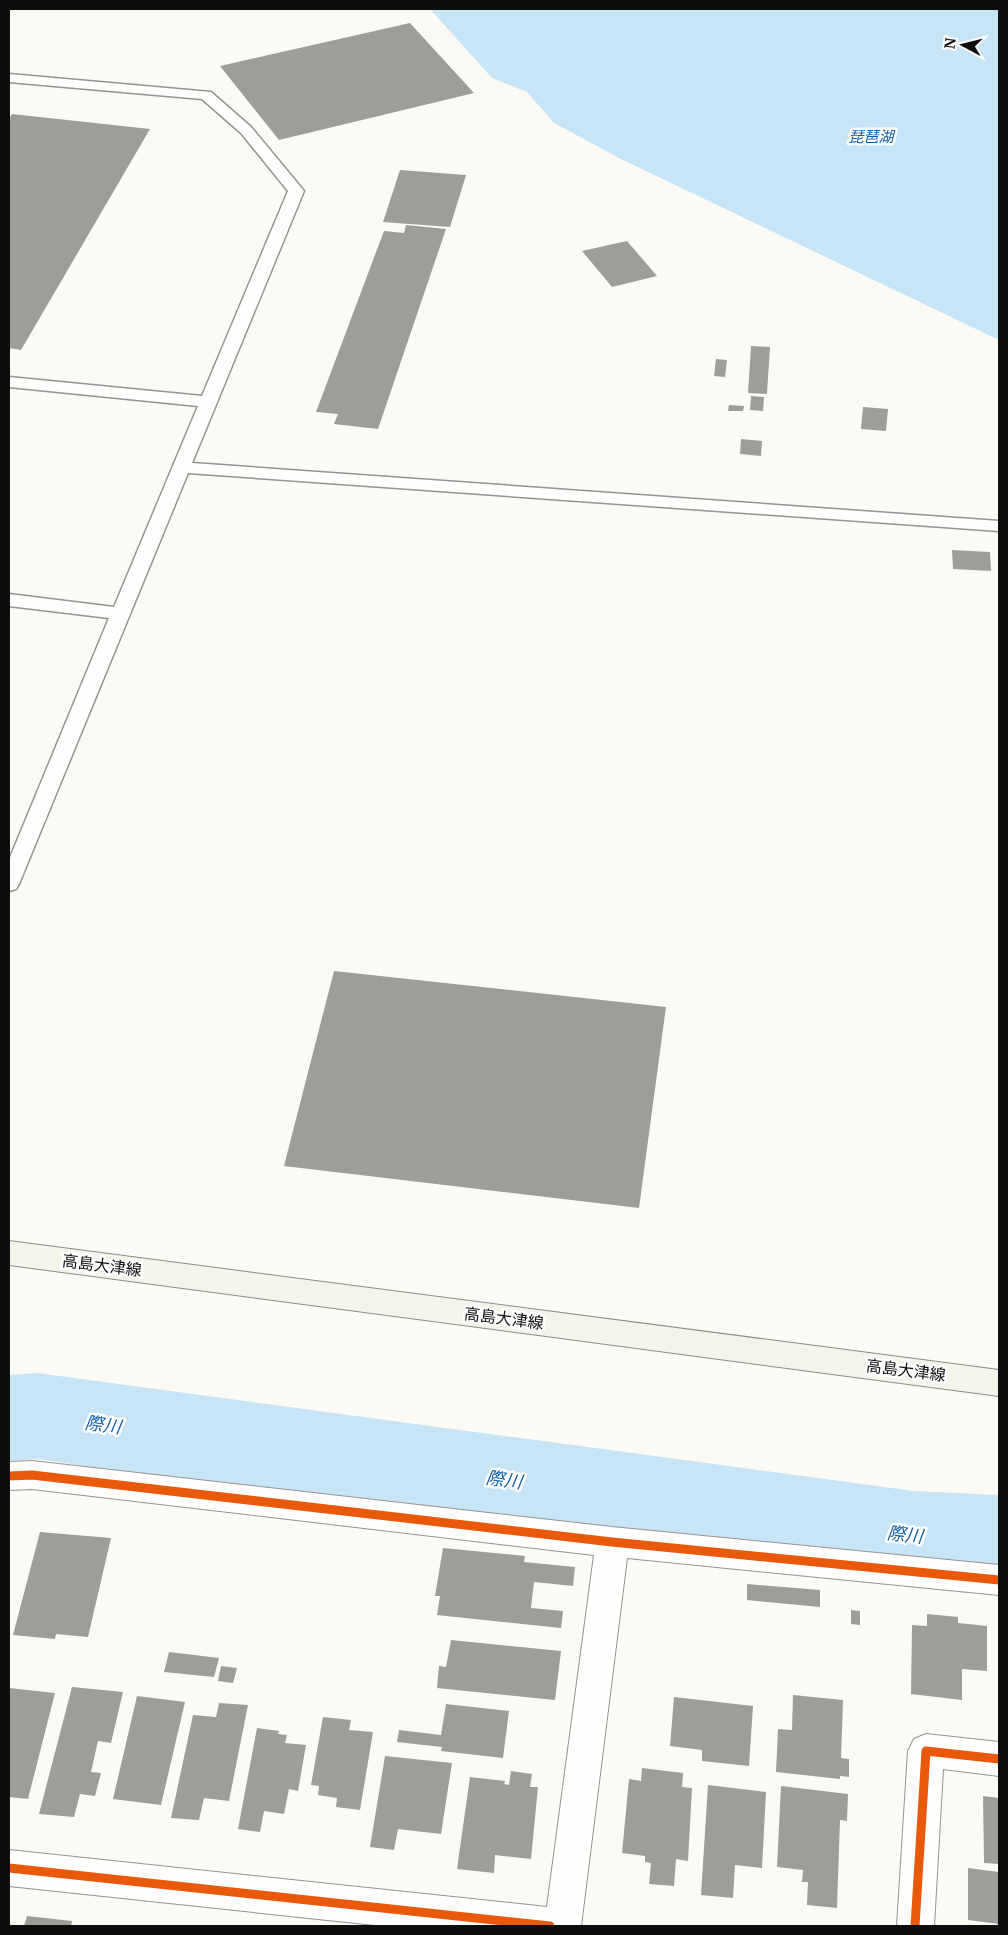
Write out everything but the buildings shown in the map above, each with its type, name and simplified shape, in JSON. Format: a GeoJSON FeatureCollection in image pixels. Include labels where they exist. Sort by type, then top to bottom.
{"type":"FeatureCollection","features":[{"type":"Feature","properties":{"kind":"main road","name":"高島大津線"},"geometry":{"type":"LineString","coordinates":[[9,1253],[999,1382]]}},
{"type":"Feature","properties":{"kind":"street"},"geometry":{"type":"LineString","coordinates":[[9,1476],[32,1475],[612,1542],[999,1580]]}},
{"type":"Feature","properties":{"kind":"street"},"geometry":{"type":"LineString","coordinates":[[563,1926],[612,1542]]}},
{"type":"Feature","properties":{"kind":"street"},"geometry":{"type":"LineString","coordinates":[[915,1926],[926,1751],[999,1759]]}},
{"type":"Feature","properties":{"kind":"street"},"geometry":{"type":"LineString","coordinates":[[9,1868],[550,1926]]}},
{"type":"Feature","properties":{"kind":"lane"},"geometry":{"type":"LineString","coordinates":[[9,78],[206,95],[246,130],[296,191],[9,884]]}},
{"type":"Feature","properties":{"kind":"lane"},"geometry":{"type":"LineString","coordinates":[[9,382],[208,402]]}},
{"type":"Feature","properties":{"kind":"lane"},"geometry":{"type":"LineString","coordinates":[[181,467],[999,526]]}},
{"type":"Feature","properties":{"kind":"lane"},"geometry":{"type":"LineString","coordinates":[[9,600],[121,614]]}},
{"type":"Feature","properties":{"kind":"water","name":"琵琶湖"},"geometry":{"type":"Polygon","coordinates":[[[430,9],[999,9],[999,340],[621,159],[554,123],[527,92],[492,78],[430,9]]]}},
{"type":"Feature","properties":{"kind":"waterway","name":"際川"},"geometry":{"type":"LineString","coordinates":[[9,1418],[37,1416],[914,1537],[999,1541]]}},
{"type":"Feature","properties":{"kind":"cycle path"},"geometry":{"type":"LineString","coordinates":[[9,1476],[32,1475],[612,1542],[999,1580]]}},
{"type":"Feature","properties":{"kind":"cycle path"},"geometry":{"type":"LineString","coordinates":[[915,1926],[926,1751],[999,1759]]}},
{"type":"Feature","properties":{"kind":"cycle path"},"geometry":{"type":"LineString","coordinates":[[9,1868],[550,1926]]}}]}
